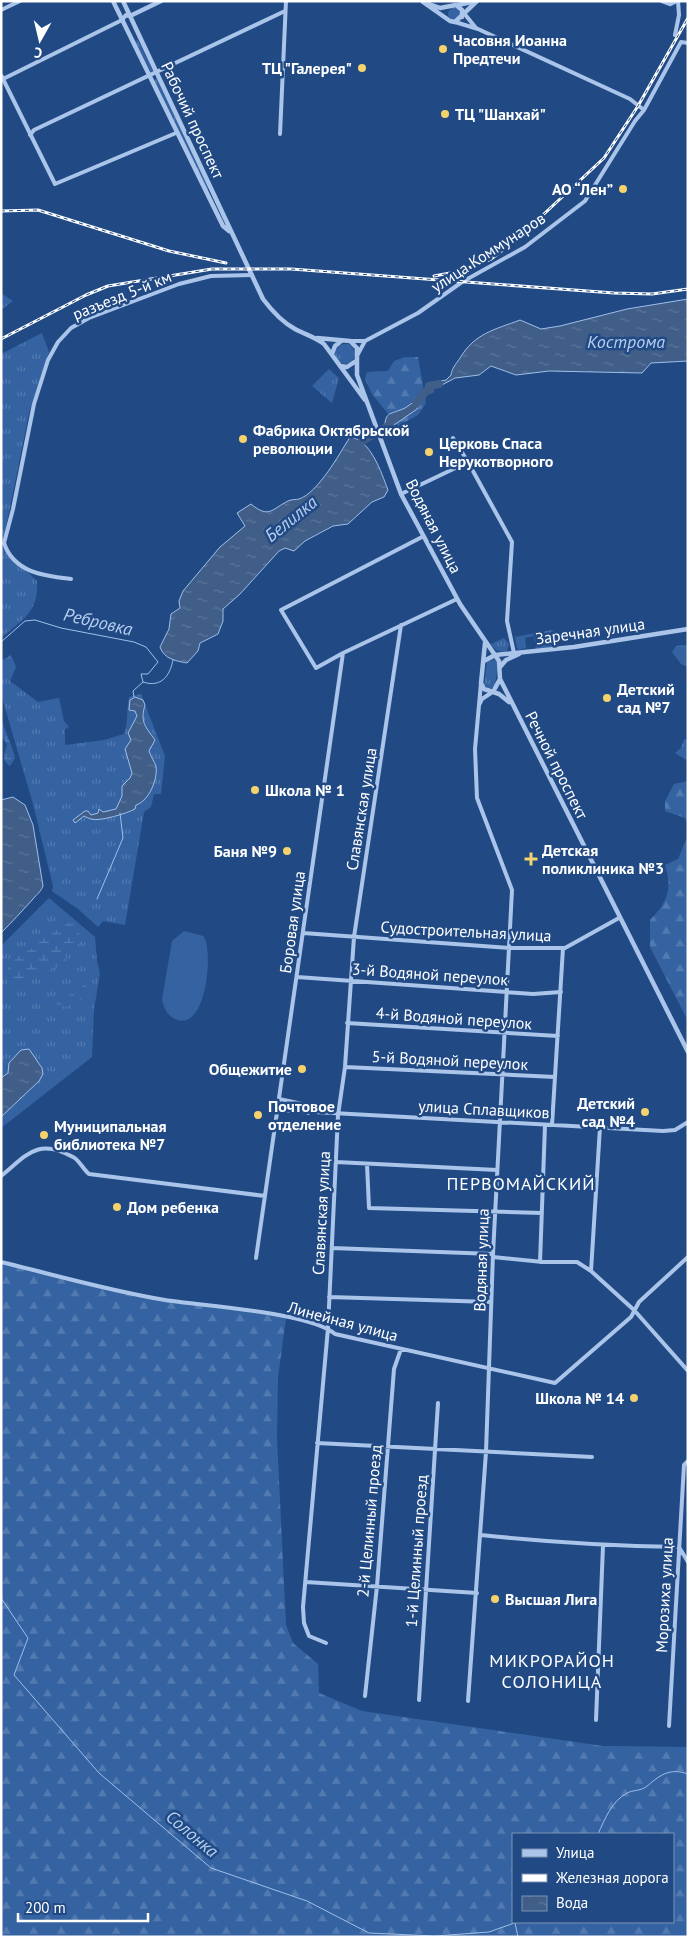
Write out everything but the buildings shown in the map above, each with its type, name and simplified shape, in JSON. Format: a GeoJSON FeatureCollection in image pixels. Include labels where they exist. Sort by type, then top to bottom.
{"type":"FeatureCollection","features":[{"type":"Feature","properties":{"kind":"street"},"geometry":{"type":"LineString","coordinates":[[1,10],[20,1]]}},
{"type":"Feature","properties":{"kind":"street","name":"Рабочий проспект"},"geometry":{"type":"LineString","coordinates":[[113,1],[176,133],[223,226],[229,231],[263,299],[279,318],[296,330],[316,337],[332,354]]}},
{"type":"Feature","properties":{"kind":"street","name":"Рабочий проспект"},"geometry":{"type":"LineString","coordinates":[[123,1],[229,223],[229,231]]}},
{"type":"Feature","properties":{"kind":"street"},"geometry":{"type":"LineString","coordinates":[[123,22],[123,16],[131,18],[161,1]]}},
{"type":"Feature","properties":{"kind":"street"},"geometry":{"type":"LineString","coordinates":[[280,134],[286,1]]}},
{"type":"Feature","properties":{"kind":"street"},"geometry":{"type":"LineString","coordinates":[[422,2],[440,8],[447,8],[454,4],[477,1]]}},
{"type":"Feature","properties":{"kind":"street"},"geometry":{"type":"LineString","coordinates":[[455,22],[477,1]]}},
{"type":"Feature","properties":{"kind":"street"},"geometry":{"type":"LineString","coordinates":[[662,1],[670,4],[677,1],[679,15],[675,35]]}},
{"type":"Feature","properties":{"kind":"street"},"geometry":{"type":"LineString","coordinates":[[422,2],[447,19],[478,29],[630,98],[644,110]]}},
{"type":"Feature","properties":{"kind":"street"},"geometry":{"type":"LineString","coordinates":[[454,4],[478,29]]}},
{"type":"Feature","properties":{"kind":"street"},"geometry":{"type":"LineString","coordinates":[[447,8],[447,19]]}},
{"type":"Feature","properties":{"kind":"street"},"geometry":{"type":"LineString","coordinates":[[30,134],[34,130],[285,11]]}},
{"type":"Feature","properties":{"kind":"street"},"geometry":{"type":"LineString","coordinates":[[131,18],[131,25],[123,22],[2,77],[55,184],[176,133]]}},
{"type":"Feature","properties":{"kind":"street","name":"улица Коммунаров"},"geometry":{"type":"LineString","coordinates":[[365,341],[418,313],[462,282],[525,247],[585,201],[634,122],[644,110],[681,42],[688,43]]}},
{"type":"Feature","properties":{"kind":"street","name":"разъезд 5-й км"},"geometry":{"type":"LineString","coordinates":[[72,579],[34,574],[14,560],[4,543],[13,509],[26,435],[48,360],[58,342],[72,328],[89,318],[179,284],[211,276],[252,275]]}},
{"type":"Feature","properties":{"kind":"street"},"geometry":{"type":"LineString","coordinates":[[316,337],[350,342],[365,341]]}},
{"type":"Feature","properties":{"kind":"street"},"geometry":{"type":"LineString","coordinates":[[341,341],[335,346],[332,354],[334,361],[340,366],[365,400]]}},
{"type":"Feature","properties":{"kind":"street"},"geometry":{"type":"LineString","coordinates":[[365,341],[356,361],[356,375],[365,400]]}},
{"type":"Feature","properties":{"kind":"street"},"geometry":{"type":"LineString","coordinates":[[350,342],[355,345],[358,354]]}},
{"type":"Feature","properties":{"kind":"street"},"geometry":{"type":"LineString","coordinates":[[340,366],[347,367],[356,361]]}},
{"type":"Feature","properties":{"kind":"street","name":"Водяная улица"},"geometry":{"type":"LineString","coordinates":[[365,400],[401,494],[422,537],[457,599],[485,643],[495,655],[500,667]]}},
{"type":"Feature","properties":{"kind":"street"},"geometry":{"type":"LineString","coordinates":[[453,438],[512,542],[507,621],[514,653]]}},
{"type":"Feature","properties":{"kind":"street"},"geometry":{"type":"LineString","coordinates":[[401,494],[468,462]]}},
{"type":"Feature","properties":{"kind":"street"},"geometry":{"type":"LineString","coordinates":[[422,537],[282,610],[316,668],[343,653],[457,599]]}},
{"type":"Feature","properties":{"kind":"street","name":"Славянская улица"},"geometry":{"type":"LineString","coordinates":[[326,1644],[309,1636],[304,1623],[317,1443],[328,1328],[338,1115],[345,1067],[354,937],[401,625]]}},
{"type":"Feature","properties":{"kind":"street","name":"Заречная улица"},"geometry":{"type":"LineString","coordinates":[[495,655],[688,629]]}},
{"type":"Feature","properties":{"kind":"street"},"geometry":{"type":"LineString","coordinates":[[485,643],[481,683],[484,689],[504,697],[511,704]]}},
{"type":"Feature","properties":{"kind":"street","name":"Боровая улица"},"geometry":{"type":"LineString","coordinates":[[256,1258],[343,653]]}},
{"type":"Feature","properties":{"kind":"street"},"geometry":{"type":"LineString","coordinates":[[478,707],[482,700],[492,692],[500,679],[500,667],[506,660],[520,653]]}},
{"type":"Feature","properties":{"kind":"street"},"geometry":{"type":"LineString","coordinates":[[484,661],[495,655]]}},
{"type":"Feature","properties":{"kind":"street","name":"Речной проспект"},"geometry":{"type":"LineString","coordinates":[[500,679],[688,1052]]}},
{"type":"Feature","properties":{"kind":"street","name":"Водяная улица"},"geometry":{"type":"LineString","coordinates":[[468,1701],[486,1452],[499,1123],[504,1076],[512,890],[477,798],[474,749],[481,683]]}},
{"type":"Feature","properties":{"kind":"street","name":"Судостроительная улица"},"geometry":{"type":"LineString","coordinates":[[303,933],[510,948],[563,948],[620,918]]}},
{"type":"Feature","properties":{"kind":"street"},"geometry":{"type":"LineString","coordinates":[[552,1125],[563,948]]}},
{"type":"Feature","properties":{"kind":"street","name":"3-й Водяной переулок"},"geometry":{"type":"LineString","coordinates":[[297,976],[533,994],[561,992]]}},
{"type":"Feature","properties":{"kind":"street","name":"4-й Водяной переулок"},"geometry":{"type":"LineString","coordinates":[[347,1023],[558,1036]]}},
{"type":"Feature","properties":{"kind":"street","name":"5-й Водяной переулок"},"geometry":{"type":"LineString","coordinates":[[345,1067],[555,1077]]}},
{"type":"Feature","properties":{"kind":"street"},"geometry":{"type":"LineString","coordinates":[[279,1099],[304,1103],[307,1105],[308,1113]]}},
{"type":"Feature","properties":{"kind":"street","name":"улица Сплавщиков"},"geometry":{"type":"LineString","coordinates":[[278,1110],[338,1115],[663,1131],[675,1130],[688,1122]]}},
{"type":"Feature","properties":{"kind":"street"},"geometry":{"type":"LineString","coordinates":[[540,1262],[546,1125]]}},
{"type":"Feature","properties":{"kind":"street"},"geometry":{"type":"LineString","coordinates":[[591,1271],[600,1127]]}},
{"type":"Feature","properties":{"kind":"street"},"geometry":{"type":"LineString","coordinates":[[1,1176],[36,1148],[47,1148],[75,1158],[89,1174],[266,1196]]}},
{"type":"Feature","properties":{"kind":"street"},"geometry":{"type":"LineString","coordinates":[[336,1162],[497,1170]]}},
{"type":"Feature","properties":{"kind":"street"},"geometry":{"type":"LineString","coordinates":[[368,1164],[369,1208],[542,1213]]}},
{"type":"Feature","properties":{"kind":"street"},"geometry":{"type":"LineString","coordinates":[[332,1248],[493,1256],[540,1262],[577,1262],[591,1271],[634,1310],[688,1371]]}},
{"type":"Feature","properties":{"kind":"street","name":"Линейная улица"},"geometry":{"type":"LineString","coordinates":[[1,1262],[164,1300],[240,1309],[328,1328],[335,1334],[555,1383],[631,1317],[639,1302],[688,1257]]}},
{"type":"Feature","properties":{"kind":"street"},"geometry":{"type":"LineString","coordinates":[[329,1297],[491,1302]]}},
{"type":"Feature","properties":{"kind":"street","name":"2-й Целинный проезд"},"geometry":{"type":"LineString","coordinates":[[365,1696],[394,1369],[401,1349]]}},
{"type":"Feature","properties":{"kind":"street","name":"1-й Целинный проезд"},"geometry":{"type":"LineString","coordinates":[[419,1700],[438,1403]]}},
{"type":"Feature","properties":{"kind":"street"},"geometry":{"type":"LineString","coordinates":[[317,1443],[387,1448],[592,1456]]}},
{"type":"Feature","properties":{"kind":"street","name":"Морозиха улица"},"geometry":{"type":"LineString","coordinates":[[669,1726],[684,1465],[688,1461]]}},
{"type":"Feature","properties":{"kind":"street"},"geometry":{"type":"LineString","coordinates":[[481,1536],[573,1542],[603,1546],[679,1547],[688,1562]]}},
{"type":"Feature","properties":{"kind":"street"},"geometry":{"type":"LineString","coordinates":[[596,1720],[603,1546]]}},
{"type":"Feature","properties":{"kind":"street"},"geometry":{"type":"LineString","coordinates":[[306,1582],[477,1593]]}},
{"type":"Feature","properties":{"kind":"green space"},"geometry":{"type":"Polygon","coordinates":[[[452,8],[456,8],[460,14],[456,20],[452,20],[448,16],[448,12],[452,8]]]}},
{"type":"Feature","properties":{"kind":"green space"},"geometry":{"type":"Polygon","coordinates":[[[138,40],[153,71],[151,72],[135,41],[138,40]]]}},
{"type":"Feature","properties":{"kind":"green space"},"geometry":{"type":"Polygon","coordinates":[[[157,79],[209,189],[207,190],[154,80],[157,79]]]}},
{"type":"Feature","properties":{"kind":"green space"},"geometry":{"type":"Polygon","coordinates":[[[1,293],[13,301],[1,310],[1,293]]]}},
{"type":"Feature","properties":{"kind":"green space"},"geometry":{"type":"Polygon","coordinates":[[[42,333],[49,352],[29,413],[2,547],[37,581],[37,592],[28,614],[1,638],[1,354],[42,333]]]}},
{"type":"Feature","properties":{"kind":"green space"},"geometry":{"type":"Polygon","coordinates":[[[345,344],[352,347],[355,354],[352,361],[345,364],[338,361],[335,354],[338,347],[345,344]]]}},
{"type":"Feature","properties":{"kind":"green space"},"geometry":{"type":"Polygon","coordinates":[[[405,357],[418,357],[426,403],[418,415],[398,426],[372,394],[365,379],[367,372],[388,371],[394,361],[405,357]]]}},
{"type":"Feature","properties":{"kind":"green space"},"geometry":{"type":"Polygon","coordinates":[[[329,369],[339,378],[332,403],[312,386],[329,369]]]}},
{"type":"Feature","properties":{"kind":"green space"},"geometry":{"type":"Polygon","coordinates":[[[552,630],[555,632],[556,642],[553,647],[536,649],[534,636],[525,638],[526,648],[519,650],[517,648],[515,637],[552,630]]]}},
{"type":"Feature","properties":{"kind":"green space"},"geometry":{"type":"Polygon","coordinates":[[[504,638],[509,644],[507,651],[502,652],[491,644],[504,638]]]}},
{"type":"Feature","properties":{"kind":"green space"},"geometry":{"type":"Polygon","coordinates":[[[688,645],[688,667],[681,664],[672,652],[676,646],[688,645]]]}},
{"type":"Feature","properties":{"kind":"green space"},"geometry":{"type":"Polygon","coordinates":[[[11,655],[16,667],[10,681],[38,702],[59,698],[64,721],[69,727],[65,729],[65,745],[104,740],[124,734],[129,697],[141,694],[165,756],[161,794],[154,794],[151,807],[144,812],[125,925],[103,921],[98,927],[78,909],[52,891],[53,886],[33,804],[1,694],[1,661],[11,655]]]}},
{"type":"Feature","properties":{"kind":"green space"},"geometry":{"type":"Polygon","coordinates":[[[494,659],[498,663],[495,686],[490,689],[484,685],[487,662],[494,659]]]}},
{"type":"Feature","properties":{"kind":"green space"},"geometry":{"type":"Polygon","coordinates":[[[1,717],[15,758],[10,766],[4,759],[7,744],[1,736],[1,717]]]}},
{"type":"Feature","properties":{"kind":"green space"},"geometry":{"type":"Polygon","coordinates":[[[684,739],[688,740],[688,761],[675,753],[681,748],[684,739]]]}},
{"type":"Feature","properties":{"kind":"green space"},"geometry":{"type":"Polygon","coordinates":[[[688,781],[688,825],[685,818],[665,811],[665,801],[674,784],[688,781]]]}},
{"type":"Feature","properties":{"kind":"green space"},"geometry":{"type":"Polygon","coordinates":[[[688,835],[688,1021],[650,947],[650,920],[661,908],[667,895],[668,881],[665,865],[678,859],[688,835]]]}},
{"type":"Feature","properties":{"kind":"green space"},"geometry":{"type":"Polygon","coordinates":[[[49,898],[95,937],[100,974],[94,1009],[92,1057],[1,1128],[1,946],[49,898]]]}},
{"type":"Feature","properties":{"kind":"green space"},"geometry":{"type":"Polygon","coordinates":[[[72,921],[77,922],[81,942],[65,955],[67,963],[41,974],[25,985],[18,987],[8,984],[5,976],[9,966],[17,957],[31,949],[40,940],[72,921]]]}},
{"type":"Feature","properties":{"kind":"green space"},"geometry":{"type":"Polygon","coordinates":[[[184,931],[203,936],[208,956],[205,987],[201,1002],[194,1014],[186,1020],[175,1019],[170,1015],[162,1000],[172,941],[184,931]]]}},
{"type":"Feature","properties":{"kind":"green space"},"geometry":{"type":"Polygon","coordinates":[[[89,982],[95,984],[94,988],[84,998],[67,1007],[55,1005],[89,982]]]}},
{"type":"Feature","properties":{"kind":"green space"},"geometry":{"type":"Polygon","coordinates":[[[1,1262],[164,1300],[241,1309],[286,1318],[278,1377],[277,1439],[286,1625],[293,1643],[318,1664],[319,1693],[362,1711],[603,1746],[688,1747],[688,1937],[1,1937],[1,1262]]]}},
{"type":"Feature","properties":{"kind":"water","name":"Кострома"},"geometry":{"type":"Polygon","coordinates":[[[688,299],[688,361],[651,363],[642,373],[549,371],[516,375],[491,366],[479,375],[455,378],[442,385],[429,386],[431,383],[446,380],[451,375],[454,366],[472,343],[486,333],[520,320],[541,329],[627,309],[688,299]]]}},
{"type":"Feature","properties":{"kind":"water"},"geometry":{"type":"Polygon","coordinates":[[[423,397],[417,409],[384,432],[388,415],[405,408],[423,397]]]}},
{"type":"Feature","properties":{"kind":"water"},"geometry":{"type":"Polygon","coordinates":[[[350,437],[364,444],[374,458],[388,490],[384,497],[372,502],[348,524],[333,526],[305,541],[294,551],[285,548],[279,551],[240,594],[223,609],[223,621],[218,634],[200,643],[198,651],[187,663],[167,657],[160,647],[169,629],[171,614],[180,608],[179,601],[183,591],[220,547],[245,526],[237,513],[251,504],[262,511],[270,511],[288,501],[299,499],[306,495],[314,489],[328,472],[350,437]]]}},
{"type":"Feature","properties":{"kind":"water"},"geometry":{"type":"Polygon","coordinates":[[[135,697],[143,700],[145,705],[144,724],[155,740],[149,751],[156,766],[156,777],[152,789],[145,799],[131,811],[95,820],[84,816],[75,823],[73,820],[85,811],[88,811],[91,815],[98,813],[99,809],[103,812],[116,809],[122,796],[122,786],[132,773],[125,749],[131,740],[128,733],[137,716],[135,711],[129,710],[130,700],[135,697]]]}},
{"type":"Feature","properties":{"kind":"water"},"geometry":{"type":"Polygon","coordinates":[[[13,797],[25,805],[33,825],[43,886],[1,933],[1,800],[13,797]]]}},
{"type":"Feature","properties":{"kind":"water"},"geometry":{"type":"Polygon","coordinates":[[[29,1049],[42,1068],[43,1074],[39,1081],[1,1117],[1,1078],[8,1073],[9,1063],[21,1050],[29,1049]]]}},
{"type":"Feature","properties":{"kind":"waterway","name":"Белилка"},"geometry":{"type":"LineString","coordinates":[[416,404],[426,391],[430,390],[429,386],[439,384]]}},
{"type":"Feature","properties":{"kind":"waterway","name":"Белилка"},"geometry":{"type":"LineString","coordinates":[[358,449],[362,441],[390,425]]}},
{"type":"Feature","properties":{"kind":"waterway","name":"Ребровка"},"geometry":{"type":"LineString","coordinates":[[1,642],[25,621],[35,620],[61,628],[134,642],[146,647],[158,662],[148,674],[141,674],[143,682]]}},
{"type":"Feature","properties":{"kind":"waterway","name":"Белилка"},"geometry":{"type":"LineString","coordinates":[[134,697],[133,691],[143,682],[155,683],[164,679],[170,671],[173,660]]}},
{"type":"Feature","properties":{"kind":"waterway","name":"Белилка"},"geometry":{"type":"LineString","coordinates":[[97,899],[123,838],[120,813]]}},
{"type":"Feature","properties":{"kind":"waterway","name":"Солонка"},"geometry":{"type":"LineString","coordinates":[[1,1598],[28,1638],[14,1675],[99,1773],[211,1868],[307,1901],[369,1933],[435,1936],[489,1932],[514,1923]]}},
{"type":"Feature","properties":{"kind":"waterway","name":"Солонка"},"geometry":{"type":"LineString","coordinates":[[598,1833],[613,1806],[627,1793],[644,1788],[660,1776],[670,1772],[688,1774]]}},
{"type":"Feature","properties":{"kind":"waterway"},"geometry":{"type":"LineString","coordinates":[[515,1923],[518,1937]]}},
{"type":"Feature","properties":{"kind":"railway"},"geometry":{"type":"LineString","coordinates":[[434,276],[461,271],[491,259],[516,240],[604,158],[638,106],[688,18]]}},
{"type":"Feature","properties":{"kind":"railway"},"geometry":{"type":"LineString","coordinates":[[1,211],[38,210],[169,251],[226,263]]}},
{"type":"Feature","properties":{"kind":"railway"},"geometry":{"type":"LineString","coordinates":[[1,339],[86,295],[108,286],[212,269],[291,269],[614,293],[652,294],[688,289]]}},
{"type":"Feature","properties":{"kind":"place","name":"Часовня Иоанна Предтечи"},"geometry":{"type":"Point","coordinates":[443,49]}},
{"type":"Feature","properties":{"kind":"place","name":"ТЦ \"Галерея\""},"geometry":{"type":"Point","coordinates":[362,68]}},
{"type":"Feature","properties":{"kind":"place","name":"ТЦ \"Шанхай\""},"geometry":{"type":"Point","coordinates":[445,114]}},
{"type":"Feature","properties":{"kind":"place","name":"АО “Лен”"},"geometry":{"type":"Point","coordinates":[623,189]}},
{"type":"Feature","properties":{"kind":"place","name":"Фабрика Октябрьской революции"},"geometry":{"type":"Point","coordinates":[243,439]}},
{"type":"Feature","properties":{"kind":"place","name":"Церковь Спаса Нерукотворного"},"geometry":{"type":"Point","coordinates":[429,452]}},
{"type":"Feature","properties":{"kind":"place","name":"Детский сад №7"},"geometry":{"type":"Point","coordinates":[607,698]}},
{"type":"Feature","properties":{"kind":"place","name":"Школа № 1"},"geometry":{"type":"Point","coordinates":[255,790]}},
{"type":"Feature","properties":{"kind":"place","name":"Баня №9"},"geometry":{"type":"Point","coordinates":[287,851]}},
{"type":"Feature","properties":{"kind":"place","name":"Детская поликлиника №3"},"geometry":{"type":"Point","coordinates":[531,859]}},
{"type":"Feature","properties":{"kind":"place","name":"Общежитие"},"geometry":{"type":"Point","coordinates":[302,1069]}},
{"type":"Feature","properties":{"kind":"place","name":"Детский сад №4"},"geometry":{"type":"Point","coordinates":[645,1112]}},
{"type":"Feature","properties":{"kind":"place","name":"Почтовое отделение"},"geometry":{"type":"Point","coordinates":[258,1115]}},
{"type":"Feature","properties":{"kind":"place","name":"Муниципальная библиотека №7"},"geometry":{"type":"Point","coordinates":[44,1135]}},
{"type":"Feature","properties":{"kind":"place","name":"Дом ребенка"},"geometry":{"type":"Point","coordinates":[117,1207]}},
{"type":"Feature","properties":{"kind":"place","name":"Школа № 14"},"geometry":{"type":"Point","coordinates":[634,1398]}},
{"type":"Feature","properties":{"kind":"place","name":"Высшая Лига"},"geometry":{"type":"Point","coordinates":[495,1599]}},
{"type":"Feature","properties":{"kind":"district","name":"ПЕРВОМАЙСКИЙ"},"geometry":{"type":"Point","coordinates":[521,1184]}},
{"type":"Feature","properties":{"kind":"district","name":"МИКРОРАЙОН СОЛОНИЦА"},"geometry":{"type":"Point","coordinates":[552,1671]}}]}
